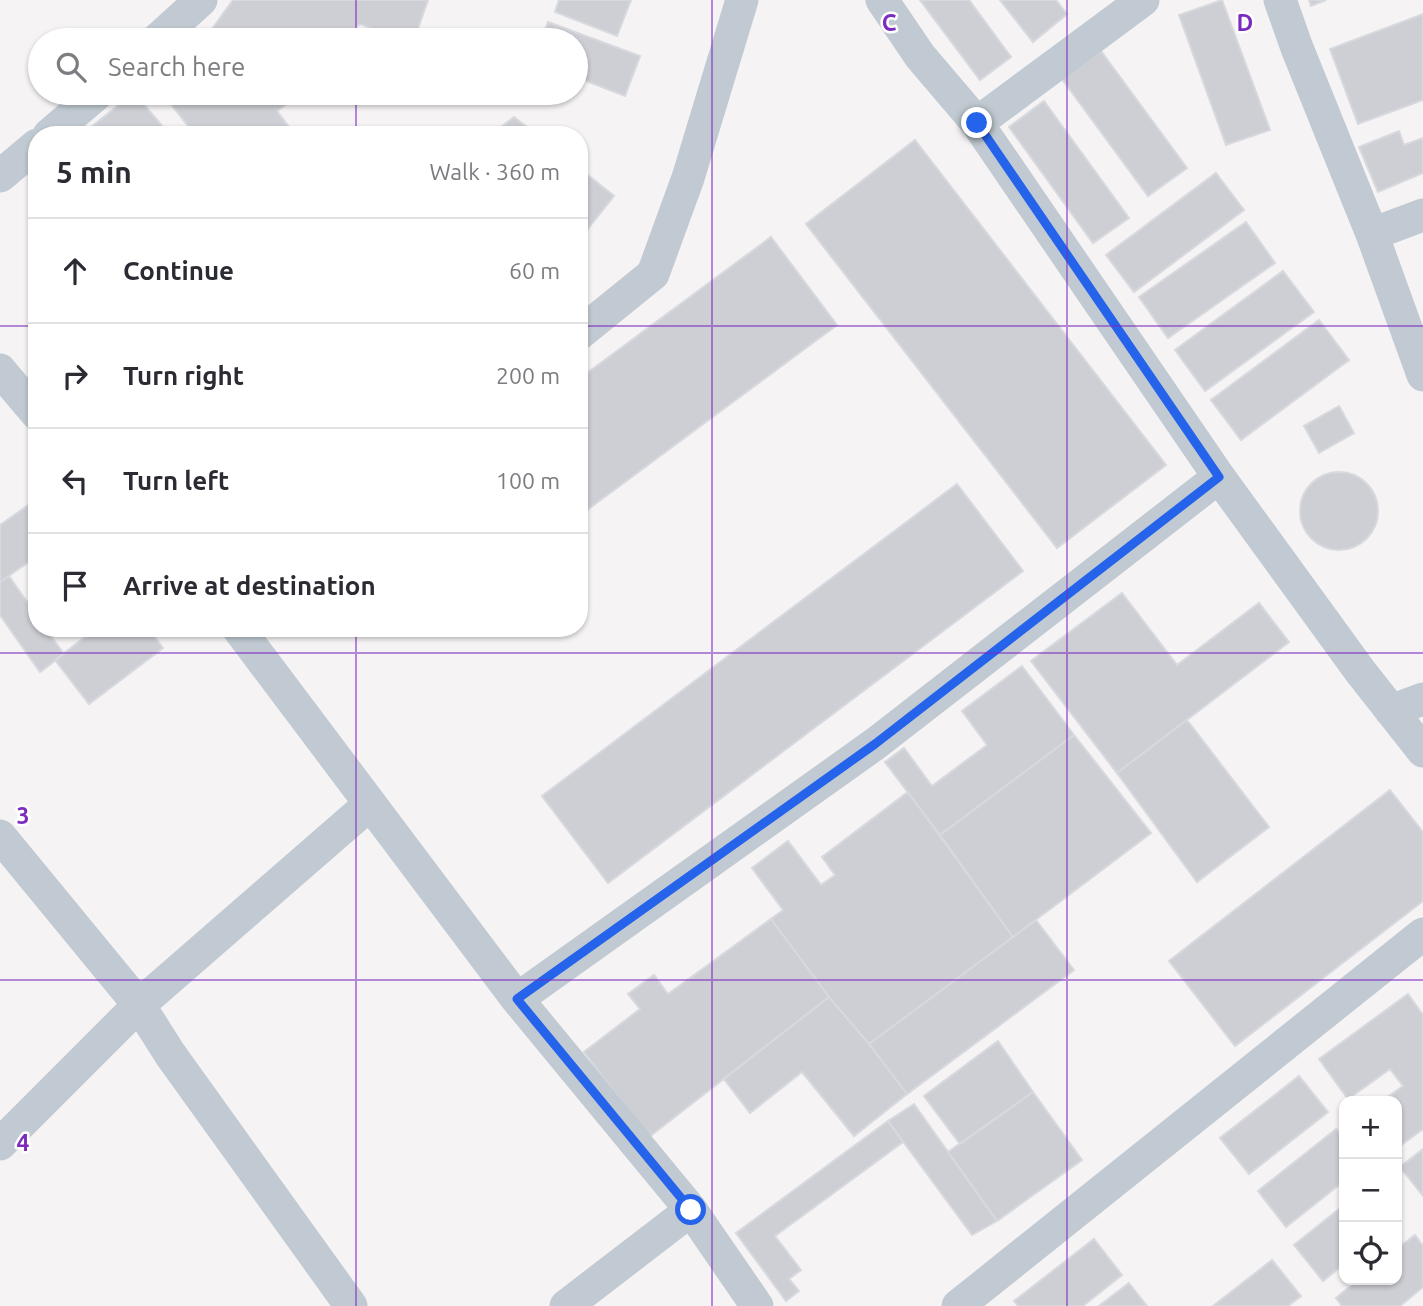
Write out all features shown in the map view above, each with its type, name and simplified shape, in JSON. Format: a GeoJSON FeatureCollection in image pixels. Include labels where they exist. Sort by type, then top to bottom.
{"type":"FeatureCollection","features":[{"type":"Feature","properties":{"kind":"street"},"geometry":{"type":"LineString","coordinates":[[170,28],[201,0]]}},
{"type":"Feature","properties":{"kind":"street"},"geometry":{"type":"LineString","coordinates":[[588,327],[653,274],[688,178],[742,0]]}},
{"type":"Feature","properties":{"kind":"street"},"geometry":{"type":"LineString","coordinates":[[882,0],[920,56],[977,123],[1219,477],[1423,751]]}},
{"type":"Feature","properties":{"kind":"street"},"geometry":{"type":"LineString","coordinates":[[977,123],[1143,0]]}},
{"type":"Feature","properties":{"kind":"street"},"geometry":{"type":"LineString","coordinates":[[1280,0],[1372,234],[1423,375]]}},
{"type":"Feature","properties":{"kind":"street"},"geometry":{"type":"LineString","coordinates":[[59,126],[84,105]]}},
{"type":"Feature","properties":{"kind":"street"},"geometry":{"type":"LineString","coordinates":[[0,176],[28,153]]}},
{"type":"Feature","properties":{"kind":"street"},"geometry":{"type":"LineString","coordinates":[[1372,234],[1423,215]]}},
{"type":"Feature","properties":{"kind":"street"},"geometry":{"type":"LineString","coordinates":[[0,370],[28,403]]}},
{"type":"Feature","properties":{"kind":"street"},"geometry":{"type":"LineString","coordinates":[[517,999],[875,744],[1219,477]]}},
{"type":"Feature","properties":{"kind":"street"},"geometry":{"type":"LineString","coordinates":[[244,637],[517,999],[691,1210],[757,1306]]}},
{"type":"Feature","properties":{"kind":"street"},"geometry":{"type":"LineString","coordinates":[[1391,710],[1423,699]]}},
{"type":"Feature","properties":{"kind":"street"},"geometry":{"type":"LineString","coordinates":[[0,1144],[139,1005],[370,804]]}},
{"type":"Feature","properties":{"kind":"street"},"geometry":{"type":"LineString","coordinates":[[0,836],[139,1005],[170,1054],[351,1306]]}},
{"type":"Feature","properties":{"kind":"street"},"geometry":{"type":"LineString","coordinates":[[958,1306],[1423,934]]}},
{"type":"Feature","properties":{"kind":"street"},"geometry":{"type":"LineString","coordinates":[[566,1306],[691,1210]]}},
{"type":"Feature","properties":{"kind":"building"},"geometry":{"type":"Polygon","coordinates":[[[233,0],[428,0],[418,28],[371,28],[360,24],[354,28],[213,28],[233,0]]]}},
{"type":"Feature","properties":{"kind":"building"},"geometry":{"type":"Polygon","coordinates":[[[559,0],[631,0],[617,36],[555,12],[559,0]]]}},
{"type":"Feature","properties":{"kind":"building"},"geometry":{"type":"Polygon","coordinates":[[[920,0],[969,0],[1011,57],[980,80],[920,0]]]}},
{"type":"Feature","properties":{"kind":"building"},"geometry":{"type":"Polygon","coordinates":[[[1000,0],[1056,0],[1067,14],[1033,42],[1000,0]]]}},
{"type":"Feature","properties":{"kind":"building"},"geometry":{"type":"Polygon","coordinates":[[[1222,0],[1270,130],[1226,145],[1179,15],[1222,0]]]}},
{"type":"Feature","properties":{"kind":"building"},"geometry":{"type":"Polygon","coordinates":[[[1309,0],[1326,0],[1311,6],[1309,0]]]}},
{"type":"Feature","properties":{"kind":"building"},"geometry":{"type":"Polygon","coordinates":[[[1423,14],[1423,100],[1358,124],[1330,49],[1423,14]]]}},
{"type":"Feature","properties":{"kind":"building"},"geometry":{"type":"Polygon","coordinates":[[[548,22],[564,28],[546,28],[548,22]]]}},
{"type":"Feature","properties":{"kind":"building"},"geometry":{"type":"Polygon","coordinates":[[[588,37],[640,56],[625,96],[588,82],[588,37]]]}},
{"type":"Feature","properties":{"kind":"building"},"geometry":{"type":"Polygon","coordinates":[[[1101,51],[1187,168],[1148,196],[1062,79],[1101,51]]]}},
{"type":"Feature","properties":{"kind":"building"},"geometry":{"type":"Polygon","coordinates":[[[1044,101],[1129,218],[1093,243],[1009,127],[1044,101]]]}},
{"type":"Feature","properties":{"kind":"building"},"geometry":{"type":"Polygon","coordinates":[[[119,105],[144,105],[162,126],[92,126],[119,105]]]}},
{"type":"Feature","properties":{"kind":"building"},"geometry":{"type":"Polygon","coordinates":[[[172,105],[285,105],[277,111],[288,126],[188,126],[172,105]]]}},
{"type":"Feature","properties":{"kind":"building"},"geometry":{"type":"Polygon","coordinates":[[[514,117],[526,126],[502,126],[514,117]]]}},
{"type":"Feature","properties":{"kind":"building"},"geometry":{"type":"Polygon","coordinates":[[[1399,131],[1404,145],[1423,138],[1423,173],[1378,192],[1359,147],[1399,131]]]}},
{"type":"Feature","properties":{"kind":"building"},"geometry":{"type":"Polygon","coordinates":[[[915,140],[1166,465],[1057,548],[806,224],[915,140]]]}},
{"type":"Feature","properties":{"kind":"building"},"geometry":{"type":"Polygon","coordinates":[[[1216,173],[1244,210],[1134,292],[1106,255],[1216,173]]]}},
{"type":"Feature","properties":{"kind":"building"},"geometry":{"type":"Polygon","coordinates":[[[588,175],[614,196],[588,229],[588,175]]]}},
{"type":"Feature","properties":{"kind":"building"},"geometry":{"type":"Polygon","coordinates":[[[1246,222],[1275,263],[1168,338],[1139,297],[1246,222]]]}},
{"type":"Feature","properties":{"kind":"building"},"geometry":{"type":"Polygon","coordinates":[[[771,237],[837,325],[588,509],[588,372],[771,237]]]}},
{"type":"Feature","properties":{"kind":"building"},"geometry":{"type":"Polygon","coordinates":[[[1283,271],[1314,312],[1205,391],[1175,350],[1283,271]]]}},
{"type":"Feature","properties":{"kind":"building"},"geometry":{"type":"Polygon","coordinates":[[[1319,320],[1349,360],[1241,440],[1211,400],[1319,320]]]}},
{"type":"Feature","properties":{"kind":"building"},"geometry":{"type":"Polygon","coordinates":[[[1339,406],[1354,433],[1319,453],[1304,426],[1339,406]]]}},
{"type":"Feature","properties":{"kind":"building"},"geometry":{"type":"Polygon","coordinates":[[[1339,472],[1354,475],[1366,484],[1375,496],[1378,511],[1375,526],[1366,538],[1354,547],[1339,550],[1324,547],[1312,538],[1303,526],[1300,511],[1303,496],[1312,484],[1324,475],[1339,472]]]}},
{"type":"Feature","properties":{"kind":"building"},"geometry":{"type":"Polygon","coordinates":[[[957,484],[1023,571],[608,883],[542,796],[957,484]]]}},
{"type":"Feature","properties":{"kind":"building"},"geometry":{"type":"Polygon","coordinates":[[[28,505],[28,562],[0,582],[0,525],[28,505]]]}},
{"type":"Feature","properties":{"kind":"building"},"geometry":{"type":"Polygon","coordinates":[[[9,576],[28,603],[28,637],[52,637],[64,654],[40,672],[0,615],[0,582],[9,576]]]}},
{"type":"Feature","properties":{"kind":"building"},"geometry":{"type":"Polygon","coordinates":[[[1122,593],[1177,665],[1259,603],[1289,642],[1117,773],[1031,661],[1122,593]]]}},
{"type":"Feature","properties":{"kind":"building"},"geometry":{"type":"Polygon","coordinates":[[[85,637],[155,637],[163,648],[89,704],[55,660],[85,637]]]}},
{"type":"Feature","properties":{"kind":"building"},"geometry":{"type":"Polygon","coordinates":[[[1022,666],[1074,735],[940,835],[885,762],[904,748],[932,786],[987,745],[962,711],[1022,666]]]}},
{"type":"Feature","properties":{"kind":"building"},"geometry":{"type":"Polygon","coordinates":[[[1187,720],[1269,827],[1197,882],[1117,773],[1187,720]]]}},
{"type":"Feature","properties":{"kind":"building"},"geometry":{"type":"Polygon","coordinates":[[[1074,735],[1151,833],[1013,937],[940,835],[1074,735]]]}},
{"type":"Feature","properties":{"kind":"building"},"geometry":{"type":"Polygon","coordinates":[[[1390,790],[1423,832],[1423,901],[1235,1046],[1169,961],[1390,790]]]}},
{"type":"Feature","properties":{"kind":"building"},"geometry":{"type":"Polygon","coordinates":[[[908,792],[1013,937],[869,1044],[829,997],[771,919],[783,910],[752,868],[788,841],[821,885],[835,875],[822,857],[908,792]]]}},
{"type":"Feature","properties":{"kind":"building"},"geometry":{"type":"Polygon","coordinates":[[[771,919],[829,997],[649,1137],[584,1052],[640,1009],[628,994],[654,975],[668,994],[771,919]]]}},
{"type":"Feature","properties":{"kind":"building"},"geometry":{"type":"Polygon","coordinates":[[[1036,920],[1074,970],[907,1094],[869,1044],[1036,920]]]}},
{"type":"Feature","properties":{"kind":"building"},"geometry":{"type":"Polygon","coordinates":[[[1408,994],[1423,1015],[1423,1129],[1402,1144],[1402,1096],[1389,1096],[1403,1086],[1390,1069],[1352,1096],[1346,1096],[1319,1059],[1408,994]]]}},
{"type":"Feature","properties":{"kind":"building"},"geometry":{"type":"Polygon","coordinates":[[[829,997],[907,1094],[854,1136],[802,1072],[750,1113],[724,1079],[829,997]]]}},
{"type":"Feature","properties":{"kind":"building"},"geometry":{"type":"Polygon","coordinates":[[[998,1041],[1033,1092],[960,1144],[924,1096],[998,1041]]]}},
{"type":"Feature","properties":{"kind":"building"},"geometry":{"type":"Polygon","coordinates":[[[1299,1076],[1328,1112],[1249,1174],[1220,1138],[1299,1076]]]}},
{"type":"Feature","properties":{"kind":"building"},"geometry":{"type":"Polygon","coordinates":[[[1033,1092],[1082,1160],[997,1221],[948,1152],[1033,1092]]]}},
{"type":"Feature","properties":{"kind":"building"},"geometry":{"type":"Polygon","coordinates":[[[914,1104],[997,1221],[972,1235],[888,1121],[914,1104]]]}},
{"type":"Feature","properties":{"kind":"building"},"geometry":{"type":"Polygon","coordinates":[[[888,1121],[903,1142],[775,1236],[801,1270],[789,1279],[799,1291],[786,1301],[736,1233],[888,1121]]]}},
{"type":"Feature","properties":{"kind":"building"},"geometry":{"type":"Polygon","coordinates":[[[1336,1129],[1339,1132],[1339,1185],[1286,1227],[1258,1191],[1336,1129]]]}},
{"type":"Feature","properties":{"kind":"building"},"geometry":{"type":"Polygon","coordinates":[[[1423,1149],[1423,1196],[1402,1170],[1402,1165],[1423,1149]]]}},
{"type":"Feature","properties":{"kind":"building"},"geometry":{"type":"Polygon","coordinates":[[[1339,1209],[1339,1268],[1323,1281],[1294,1245],[1339,1209]]]}},
{"type":"Feature","properties":{"kind":"building"},"geometry":{"type":"Polygon","coordinates":[[[1415,1235],[1423,1246],[1423,1287],[1400,1306],[1342,1306],[1336,1298],[1352,1285],[1402,1285],[1402,1245],[1415,1235]]]}},
{"type":"Feature","properties":{"kind":"building"},"geometry":{"type":"Polygon","coordinates":[[[1094,1239],[1122,1275],[1083,1306],[1018,1306],[1014,1301],[1094,1239]]]}},
{"type":"Feature","properties":{"kind":"building"},"geometry":{"type":"Polygon","coordinates":[[[1272,1260],[1301,1296],[1288,1306],[1213,1306],[1272,1260]]]}},
{"type":"Feature","properties":{"kind":"building"},"geometry":{"type":"Polygon","coordinates":[[[1129,1283],[1147,1306],[1099,1306],[1129,1283]]]}},
{"type":"Feature","properties":{"kind":"route"},"geometry":{"type":"LineString","coordinates":[[691,1210],[517,999],[875,744],[1219,477],[977,123]]}}]}
